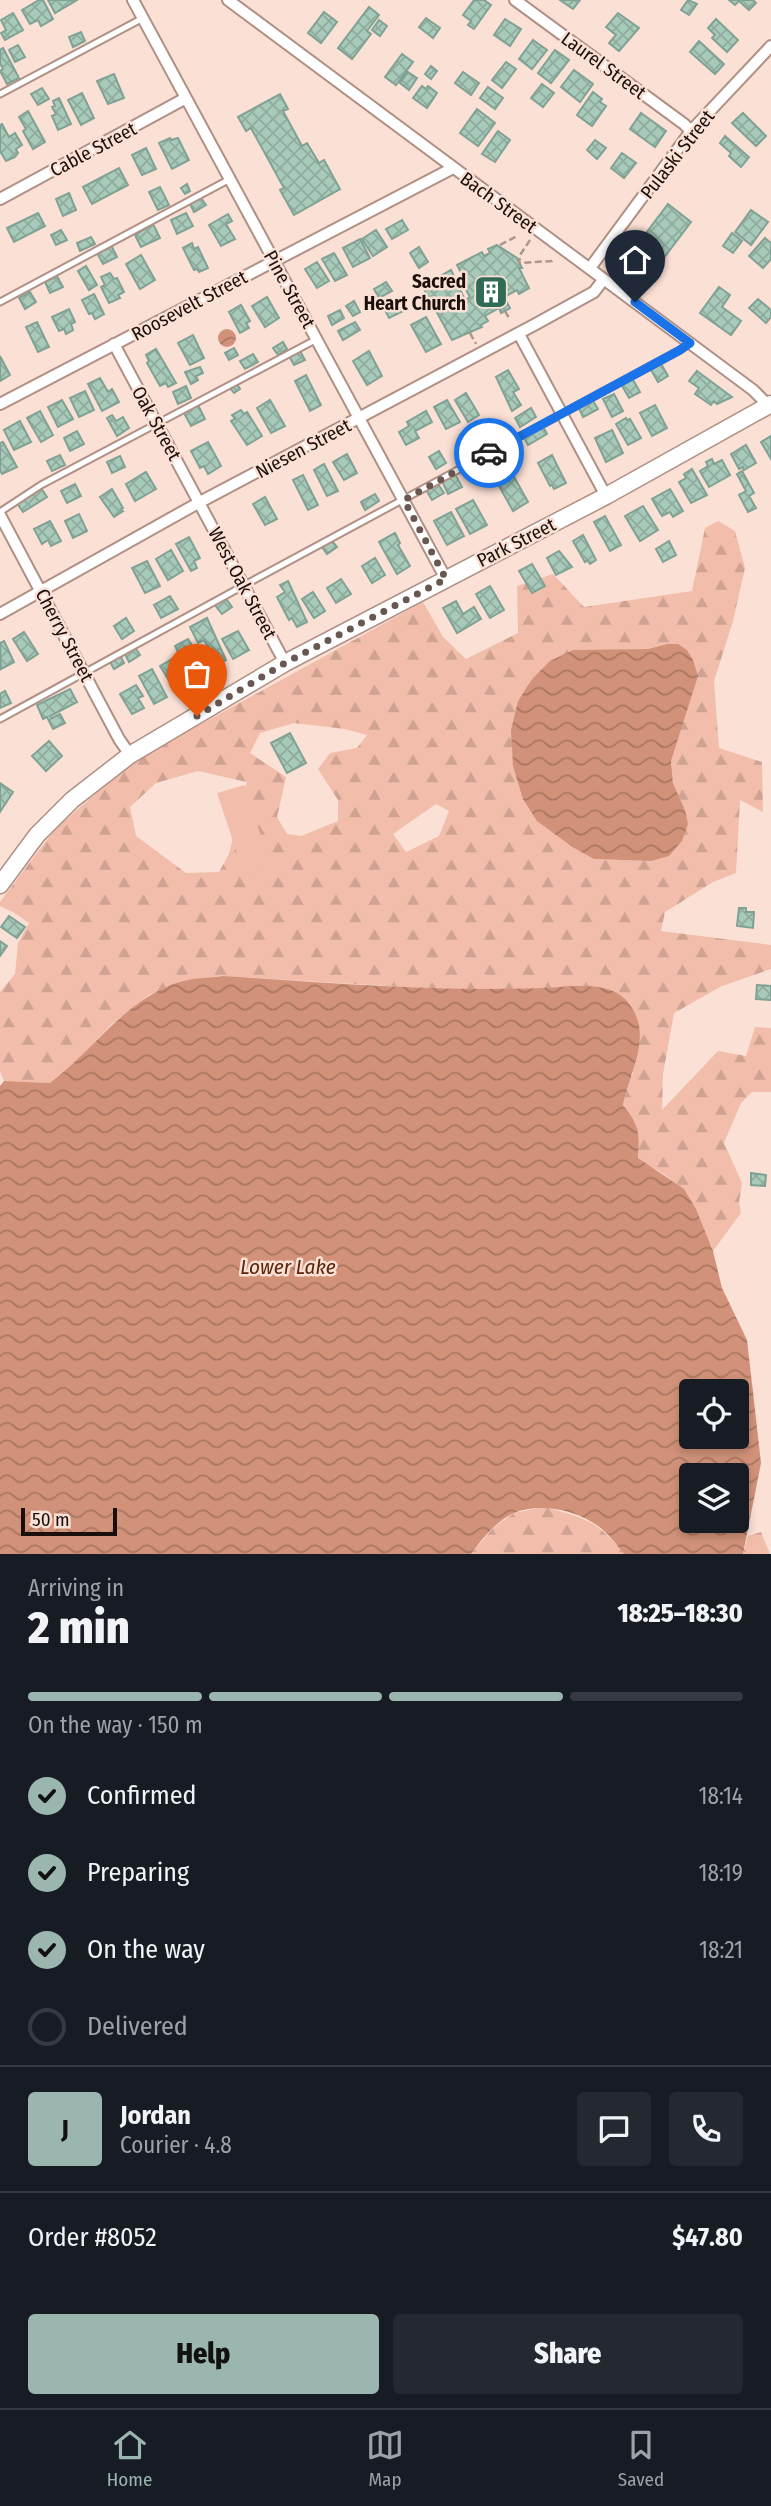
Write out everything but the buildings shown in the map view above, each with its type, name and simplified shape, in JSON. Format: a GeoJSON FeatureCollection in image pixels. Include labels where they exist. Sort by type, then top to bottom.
{"type":"FeatureCollection","features":[{"type":"Feature","properties":{"kind":"street","name":"Pine Street"},"geometry":{"type":"LineString","coordinates":[[134,0],[446,579]]}},
{"type":"Feature","properties":{"kind":"street","name":"Bach Street"},"geometry":{"type":"LineString","coordinates":[[228,0],[760,394],[770,405]]}},
{"type":"Feature","properties":{"kind":"street","name":"Laurel Street"},"geometry":{"type":"LineString","coordinates":[[515,0],[691,131]]}},
{"type":"Feature","properties":{"kind":"street","name":"Pulaski Street"},"geometry":{"type":"LineString","coordinates":[[590,268],[691,131],[771,46]]}},
{"type":"Feature","properties":{"kind":"street","name":"Cable Street"},"geometry":{"type":"LineString","coordinates":[[0,199],[186,98]]}},
{"type":"Feature","properties":{"kind":"street","name":"Roosevelt Street"},"geometry":{"type":"LineString","coordinates":[[0,404],[453,168]]}},
{"type":"Feature","properties":{"kind":"street","name":"Niesen Street"},"geometry":{"type":"LineString","coordinates":[[0,614],[201,502],[519,334],[594,292],[603,280]]}},
{"type":"Feature","properties":{"kind":"street"},"geometry":{"type":"LineString","coordinates":[[519,334],[607,496]]}},
{"type":"Feature","properties":{"kind":"street","name":"Oak Street"},"geometry":{"type":"LineString","coordinates":[[114,344],[201,502]]}},
{"type":"Feature","properties":{"kind":"street","name":"Park Street"},"geometry":{"type":"LineString","coordinates":[[0,885],[37,835],[72,800],[130,755],[285,663],[607,496],[770,405]]}},
{"type":"Feature","properties":{"kind":"street","name":"West Oak Street"},"geometry":{"type":"LineString","coordinates":[[201,502],[285,663]]}},
{"type":"Feature","properties":{"kind":"street","name":"Cherry Street"},"geometry":{"type":"LineString","coordinates":[[0,514],[130,755]]}},
{"type":"Feature","properties":{"kind":"lane"},"geometry":{"type":"LineString","coordinates":[[0,94],[143,18]]}},
{"type":"Feature","properties":{"kind":"lane"},"geometry":{"type":"LineString","coordinates":[[0,302],[230,179]]}},
{"type":"Feature","properties":{"kind":"lane"},"geometry":{"type":"LineString","coordinates":[[0,514],[41,485],[317,339]]}},
{"type":"Feature","properties":{"kind":"lane"},"geometry":{"type":"LineString","coordinates":[[0,719],[243,584],[404,500],[690,343]]}},
{"type":"Feature","properties":{"kind":"path"},"geometry":{"type":"LineString","coordinates":[[519,263],[520,255],[538,230]]}},
{"type":"Feature","properties":{"kind":"path"},"geometry":{"type":"LineString","coordinates":[[500,245],[517,236]]}},
{"type":"Feature","properties":{"kind":"path"},"geometry":{"type":"LineString","coordinates":[[505,310],[509,318]]}},
{"type":"Feature","properties":{"kind":"green space"},"geometry":{"type":"Polygon","coordinates":[[[718,521],[735,531],[745,568],[733,621],[714,681],[719,748],[762,762],[763,812],[740,800],[736,873],[713,882],[665,912],[661,931],[771,945],[771,969],[722,986],[674,1013],[663,1074],[662,1110],[718,1051],[746,1056],[755,1027],[771,1028],[771,1092],[752,1092],[741,1103],[724,1143],[742,1183],[739,1203],[741,1213],[713,1251],[695,1210],[683,1192],[666,1176],[638,1158],[637,1129],[623,1105],[633,1073],[612,991],[589,987],[470,991],[223,976],[181,981],[149,995],[112,1024],[69,1069],[50,1083],[4,1081],[0,1071],[0,992],[15,974],[18,943],[29,923],[0,906],[0,902],[55,829],[132,762],[423,602],[443,637],[466,659],[518,633],[517,586],[553,574],[584,607],[692,591],[705,528],[718,521]],[[667,644],[648,649],[620,650],[594,859],[651,861],[685,810],[673,783],[671,761],[679,728],[667,644]],[[294,723],[260,733],[250,753],[286,777],[277,817],[287,834],[301,836],[338,821],[338,800],[318,769],[330,753],[357,748],[367,735],[345,729],[294,723]],[[198,771],[156,783],[130,807],[136,836],[186,873],[219,872],[229,854],[247,782],[198,771]],[[436,804],[393,834],[406,852],[439,836],[449,811],[436,804]]]}},
{"type":"Feature","properties":{"kind":"green space"},"geometry":{"type":"Polygon","coordinates":[[[245,785],[271,868],[245,877],[217,793],[245,785]]]}},
{"type":"Feature","properties":{"kind":"green space"},"geometry":{"type":"Polygon","coordinates":[[[544,1507],[570,1514],[598,1527],[624,1554],[471,1554],[493,1528],[514,1513],[544,1507]]]}},
{"type":"Feature","properties":{"kind":"green space"},"geometry":{"type":"Polygon","coordinates":[[[761,1532],[770,1554],[743,1554],[748,1536],[761,1532]]]}},
{"type":"Feature","properties":{"kind":"water"},"geometry":{"type":"Polygon","coordinates":[[[227,329],[233,332],[236,338],[233,344],[227,347],[221,344],[218,338],[221,332],[227,329]]]}},
{"type":"Feature","properties":{"kind":"water"},"geometry":{"type":"Polygon","coordinates":[[[678,644],[687,650],[698,676],[671,761],[673,783],[688,824],[682,841],[669,856],[651,861],[594,859],[537,821],[523,799],[513,766],[511,730],[518,701],[533,678],[550,661],[573,650],[648,649],[678,644]]]}},
{"type":"Feature","properties":{"kind":"water","name":"Lower Lake"},"geometry":{"type":"Polygon","coordinates":[[[223,976],[423,988],[586,986],[608,989],[625,999],[639,1024],[638,1051],[623,1105],[637,1129],[638,1158],[684,1189],[696,1209],[713,1251],[722,1288],[747,1340],[761,1463],[749,1524],[749,1463],[679,1463],[679,1533],[747,1533],[743,1554],[624,1554],[605,1532],[589,1520],[558,1509],[535,1508],[514,1513],[502,1520],[490,1530],[471,1554],[0,1554],[0,1086],[4,1081],[50,1083],[142,1001],[159,990],[195,979],[223,976]]]}},
{"type":"Feature","properties":{"kind":"way so far"},"geometry":{"type":"LineString","coordinates":[[197,716],[285,663],[446,579],[404,500],[489,453]]}},
{"type":"Feature","properties":{"kind":"place","name":"Sacred Heart Church"},"geometry":{"type":"Point","coordinates":[491,292]}},
{"type":"Feature","properties":{"kind":"route"},"geometry":{"type":"LineString","coordinates":[[489,453],[690,343],[635,302]]}}]}
